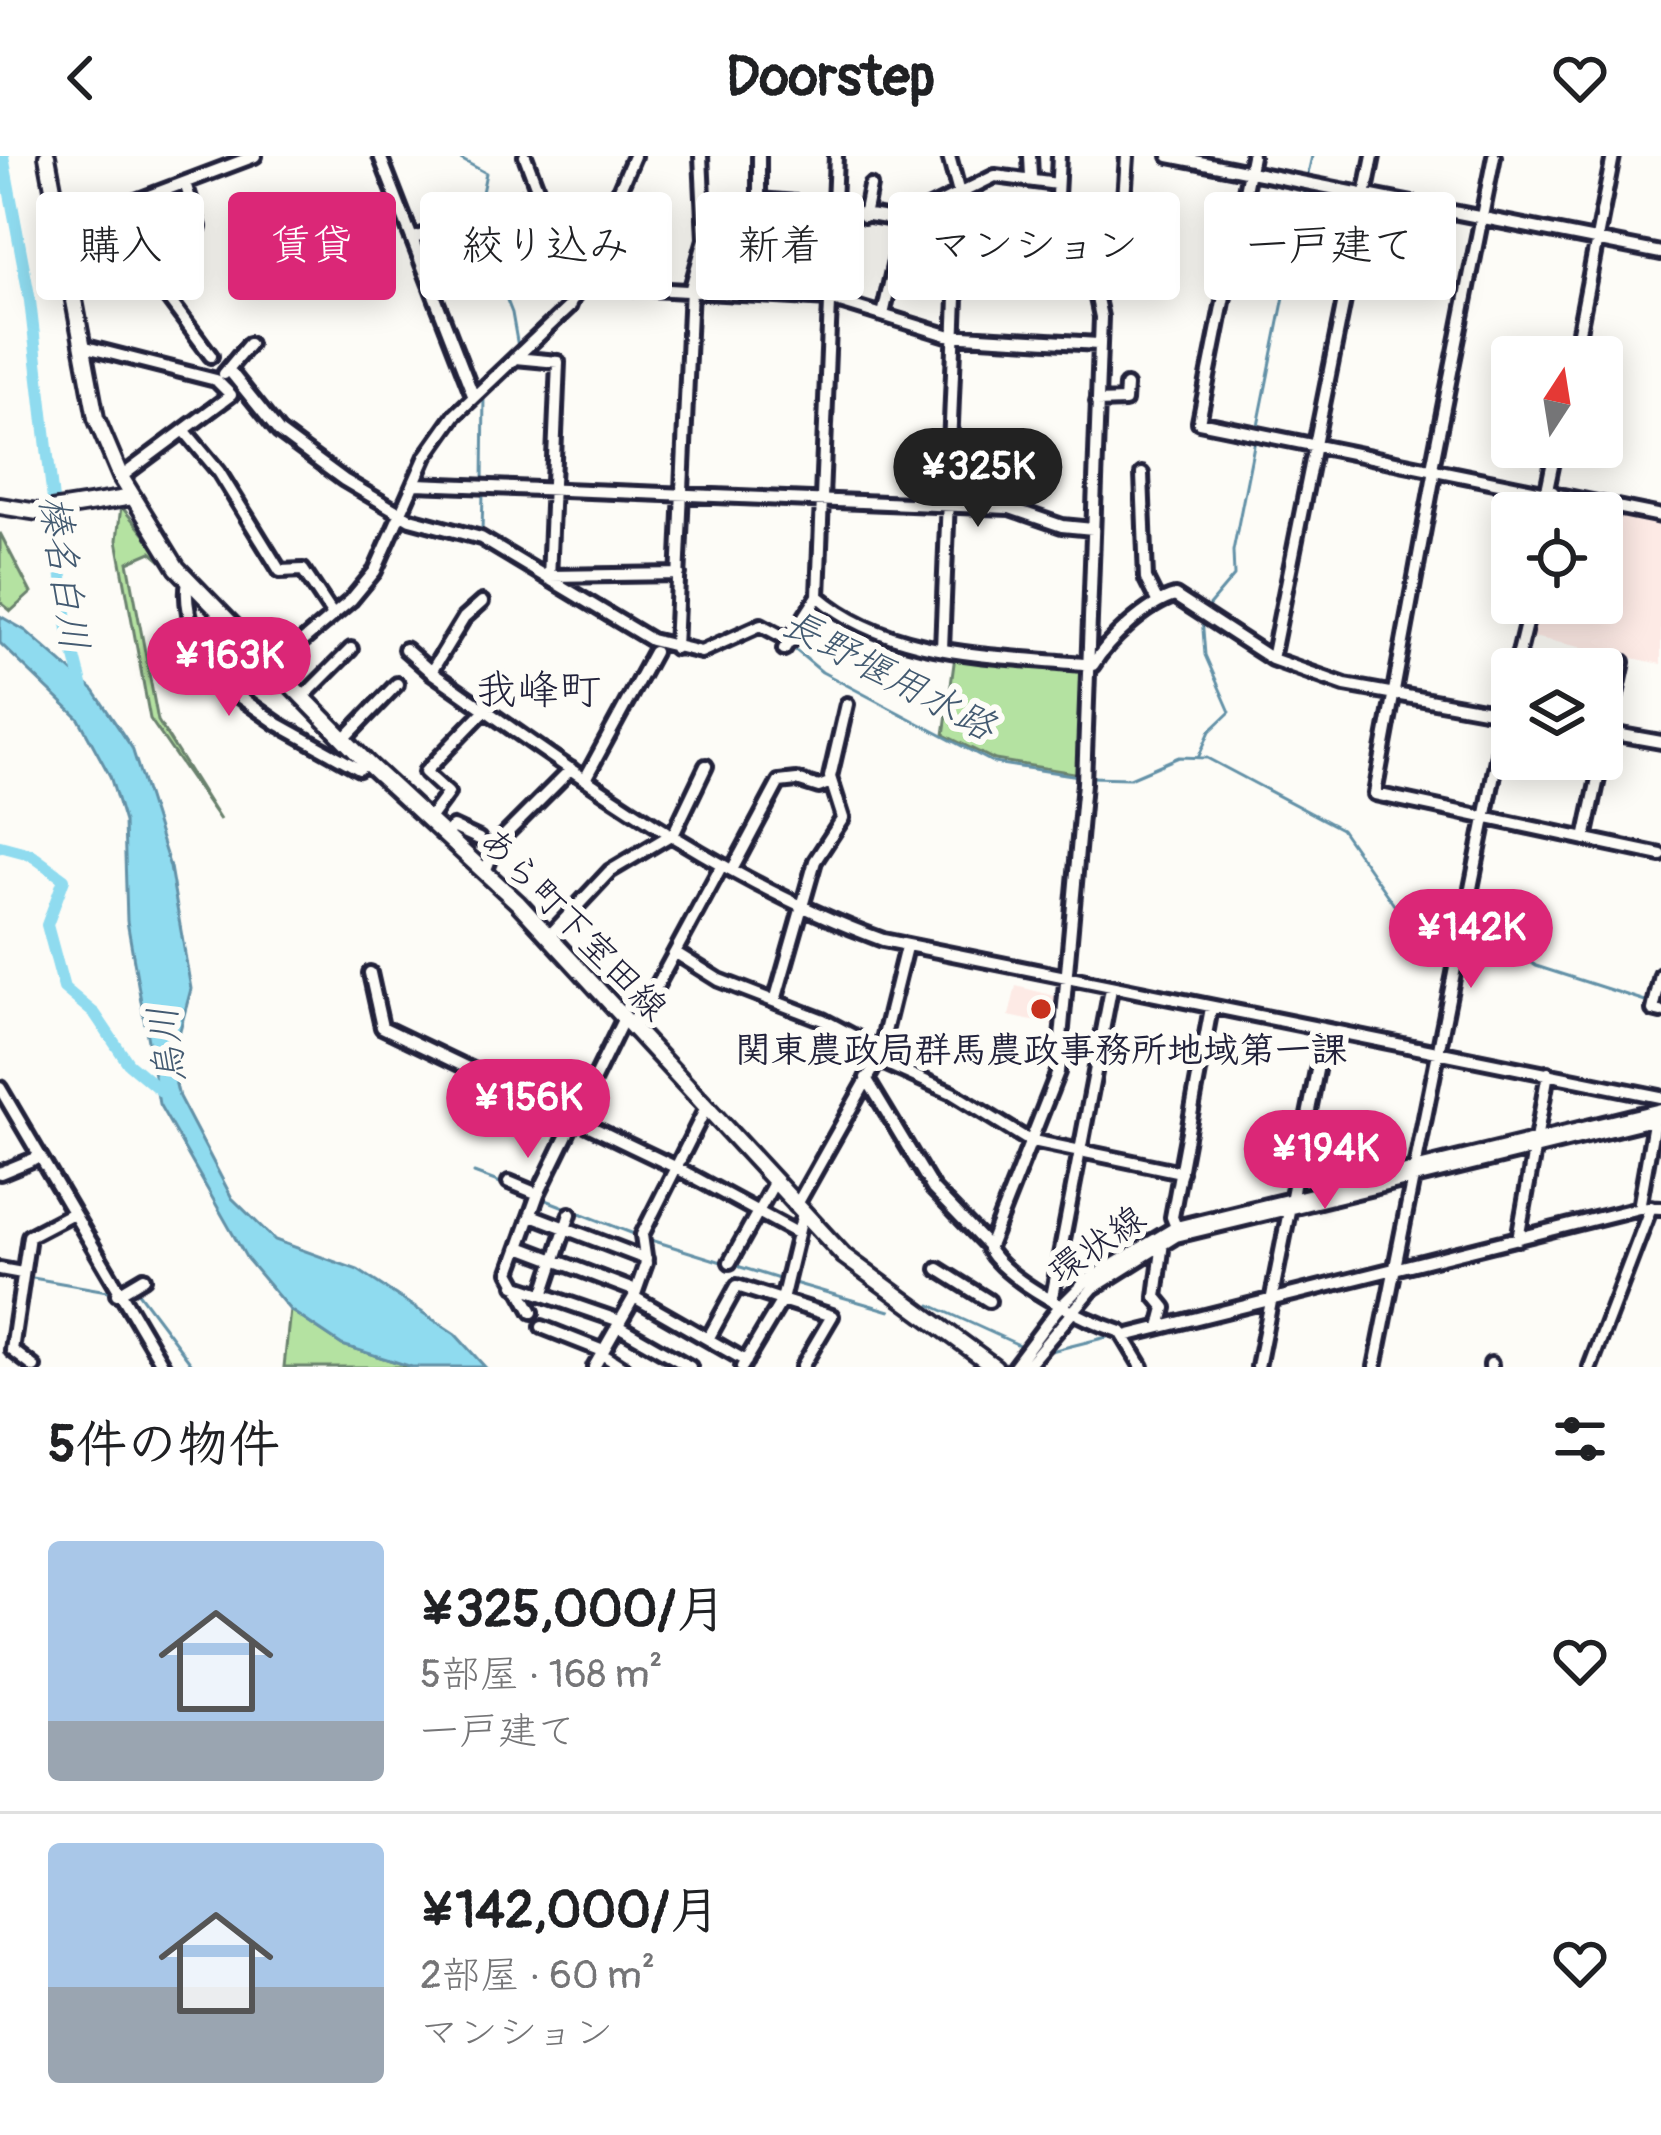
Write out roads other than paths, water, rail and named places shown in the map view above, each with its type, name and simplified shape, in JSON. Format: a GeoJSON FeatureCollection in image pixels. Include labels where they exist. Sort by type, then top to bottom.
{"type":"FeatureCollection","features":[{"type":"Feature","properties":{"kind":"main road","name":"あら町下室田線"},"geometry":{"type":"LineString","coordinates":[[47,156],[54,192]]}},
{"type":"Feature","properties":{"kind":"main road","name":"あら町下室田線"},"geometry":{"type":"LineString","coordinates":[[74,300],[96,418],[121,477],[188,581],[367,763],[549,936],[800,1210],[871,1279],[995,1367]]}},
{"type":"Feature","properties":{"kind":"main road"},"geometry":{"type":"LineString","coordinates":[[0,506],[21,512],[133,497]]}},
{"type":"Feature","properties":{"kind":"street"},"geometry":{"type":"LineString","coordinates":[[159,192],[255,156]]}},
{"type":"Feature","properties":{"kind":"street"},"geometry":{"type":"LineString","coordinates":[[380,156],[473,395]]}},
{"type":"Feature","properties":{"kind":"street"},"geometry":{"type":"LineString","coordinates":[[525,156],[538,192]]}},
{"type":"Feature","properties":{"kind":"street"},"geometry":{"type":"LineString","coordinates":[[619,192],[634,156]]}},
{"type":"Feature","properties":{"kind":"street"},"geometry":{"type":"LineString","coordinates":[[675,648],[691,288],[706,239],[701,156]]}},
{"type":"Feature","properties":{"kind":"street"},"geometry":{"type":"LineString","coordinates":[[759,156],[759,192]]}},
{"type":"Feature","properties":{"kind":"street"},"geometry":{"type":"LineString","coordinates":[[835,192],[836,156]]}},
{"type":"Feature","properties":{"kind":"street"},"geometry":{"type":"LineString","coordinates":[[941,649],[957,191],[949,156]]}},
{"type":"Feature","properties":{"kind":"street"},"geometry":{"type":"LineString","coordinates":[[1030,156],[1031,177]]}},
{"type":"Feature","properties":{"kind":"street"},"geometry":{"type":"LineString","coordinates":[[1057,192],[1059,156]]}},
{"type":"Feature","properties":{"kind":"street"},"geometry":{"type":"LineString","coordinates":[[1125,192],[1127,156]]}},
{"type":"Feature","properties":{"kind":"street"},"geometry":{"type":"LineString","coordinates":[[1169,156],[1350,192]]}},
{"type":"Feature","properties":{"kind":"street"},"geometry":{"type":"LineString","coordinates":[[1252,156],[1199,422],[1661,516]]}},
{"type":"Feature","properties":{"kind":"street"},"geometry":{"type":"LineString","coordinates":[[1366,192],[1372,156]]}},
{"type":"Feature","properties":{"kind":"street"},"geometry":{"type":"LineString","coordinates":[[1494,156],[1390,693],[1375,794],[1661,855]]}},
{"type":"Feature","properties":{"kind":"street"},"geometry":{"type":"LineString","coordinates":[[1578,336],[1613,156]]}},
{"type":"Feature","properties":{"kind":"street"},"geometry":{"type":"LineString","coordinates":[[957,191],[994,176],[1058,184]]}},
{"type":"Feature","properties":{"kind":"street"},"geometry":{"type":"LineString","coordinates":[[184,183],[187,192]]}},
{"type":"Feature","properties":{"kind":"street"},"geometry":{"type":"LineString","coordinates":[[870,186],[864,216],[888,219]]}},
{"type":"Feature","properties":{"kind":"street"},"geometry":{"type":"LineString","coordinates":[[1456,213],[1661,253]]}},
{"type":"Feature","properties":{"kind":"street"},"geometry":{"type":"LineString","coordinates":[[412,239],[420,236]]}},
{"type":"Feature","properties":{"kind":"street"},"geometry":{"type":"LineString","coordinates":[[672,287],[696,288]]}},
{"type":"Feature","properties":{"kind":"street"},"geometry":{"type":"LineString","coordinates":[[883,315],[888,293]]}},
{"type":"Feature","properties":{"kind":"street"},"geometry":{"type":"LineString","coordinates":[[170,300],[211,356]]}},
{"type":"Feature","properties":{"kind":"street"},"geometry":{"type":"LineString","coordinates":[[272,668],[333,615],[374,571],[431,448],[473,395],[563,314],[570,300]]}},
{"type":"Feature","properties":{"kind":"street"},"geometry":{"type":"LineString","coordinates":[[229,370],[286,438],[402,515],[481,538],[644,637],[675,648],[707,650],[761,625],[787,645],[818,596],[830,300]]}},
{"type":"Feature","properties":{"kind":"street"},"geometry":{"type":"LineString","coordinates":[[833,300],[954,336],[1098,344]]}},
{"type":"Feature","properties":{"kind":"street"},"geometry":{"type":"LineString","coordinates":[[988,1246],[1058,1072],[1084,777],[1094,530],[1096,300]]}},
{"type":"Feature","properties":{"kind":"street"},"geometry":{"type":"LineString","coordinates":[[1272,659],[1344,300]]}},
{"type":"Feature","properties":{"kind":"street"},"geometry":{"type":"LineString","coordinates":[[216,380],[249,344]]}},
{"type":"Feature","properties":{"kind":"street"},"geometry":{"type":"LineString","coordinates":[[82,346],[216,380],[231,394],[121,477]]}},
{"type":"Feature","properties":{"kind":"street"},"geometry":{"type":"LineString","coordinates":[[514,358],[558,362],[550,577]]}},
{"type":"Feature","properties":{"kind":"street"},"geometry":{"type":"LineString","coordinates":[[1097,402],[1125,401],[1126,386]]}},
{"type":"Feature","properties":{"kind":"street"},"geometry":{"type":"LineString","coordinates":[[184,430],[219,472],[280,571],[303,570],[333,615]]}},
{"type":"Feature","properties":{"kind":"street"},"geometry":{"type":"LineString","coordinates":[[1550,491],[1553,468]]}},
{"type":"Feature","properties":{"kind":"street"},"geometry":{"type":"LineString","coordinates":[[1142,474],[1146,579],[1158,603]]}},
{"type":"Feature","properties":{"kind":"street"},"geometry":{"type":"LineString","coordinates":[[416,484],[1014,508],[1062,526],[1094,530]]}},
{"type":"Feature","properties":{"kind":"street"},"geometry":{"type":"LineString","coordinates":[[550,577],[679,574]]}},
{"type":"Feature","properties":{"kind":"street"},"geometry":{"type":"LineString","coordinates":[[188,581],[188,614],[200,637],[207,674],[292,732],[358,769],[367,763]]}},
{"type":"Feature","properties":{"kind":"street"},"geometry":{"type":"LineString","coordinates":[[818,596],[837,615],[941,649],[1093,665],[1103,647],[1158,603],[1180,598],[1272,659],[1346,686],[1491,711]]}},
{"type":"Feature","properties":{"kind":"street"},"geometry":{"type":"LineString","coordinates":[[431,672],[464,618],[482,602]]}},
{"type":"Feature","properties":{"kind":"street"},"geometry":{"type":"LineString","coordinates":[[302,698],[351,649]]}},
{"type":"Feature","properties":{"kind":"street"},"geometry":{"type":"LineString","coordinates":[[405,649],[485,710],[671,836],[802,907],[907,947],[1548,1073],[1659,1107],[1650,1208],[1590,1367]]}},
{"type":"Feature","properties":{"kind":"street"},"geometry":{"type":"LineString","coordinates":[[585,778],[654,652]]}},
{"type":"Feature","properties":{"kind":"street"},"geometry":{"type":"LineString","coordinates":[[344,739],[398,683]]}},
{"type":"Feature","properties":{"kind":"street"},"geometry":{"type":"LineString","coordinates":[[775,1001],[815,861],[843,818],[830,782],[847,704]]}},
{"type":"Feature","properties":{"kind":"street"},"geometry":{"type":"LineString","coordinates":[[428,820],[448,794],[425,772],[485,710]]}},
{"type":"Feature","properties":{"kind":"street"},"geometry":{"type":"LineString","coordinates":[[1623,735],[1661,742]]}},
{"type":"Feature","properties":{"kind":"street"},"geometry":{"type":"LineString","coordinates":[[549,936],[610,871],[671,836],[706,766]]}},
{"type":"Feature","properties":{"kind":"street"},"geometry":{"type":"LineString","coordinates":[[485,872],[496,844],[571,769]]}},
{"type":"Feature","properties":{"kind":"street"},"geometry":{"type":"LineString","coordinates":[[532,1312],[511,1272],[538,1194],[574,1119],[779,782],[797,780],[819,787],[830,782]]}},
{"type":"Feature","properties":{"kind":"street"},"geometry":{"type":"LineString","coordinates":[[1376,1367],[1493,780]]}},
{"type":"Feature","properties":{"kind":"street"},"geometry":{"type":"LineString","coordinates":[[1585,839],[1596,780]]}},
{"type":"Feature","properties":{"kind":"street"},"geometry":{"type":"LineString","coordinates":[[444,835],[453,827],[478,839]]}},
{"type":"Feature","properties":{"kind":"street"},"geometry":{"type":"LineString","coordinates":[[520,1247],[635,1294],[744,1364],[782,1300],[800,1210],[879,1055],[907,947]]}},
{"type":"Feature","properties":{"kind":"street"},"geometry":{"type":"LineString","coordinates":[[676,952],[719,980],[775,1001],[1033,1141],[1181,1172]]}},
{"type":"Feature","properties":{"kind":"street"},"geometry":{"type":"LineString","coordinates":[[370,974],[382,1027],[675,1167],[797,1233]]}},
{"type":"Feature","properties":{"kind":"street"},"geometry":{"type":"LineString","coordinates":[[1656,1007],[1661,975]]}},
{"type":"Feature","properties":{"kind":"street"},"geometry":{"type":"LineString","coordinates":[[1061,1304],[1081,1150],[1112,989]]}},
{"type":"Feature","properties":{"kind":"street"},"geometry":{"type":"LineString","coordinates":[[1176,1227],[1172,1217],[1210,1008]]}},
{"type":"Feature","properties":{"kind":"street"},"geometry":{"type":"LineString","coordinates":[[1258,1367],[1324,1030]]}},
{"type":"Feature","properties":{"kind":"street"},"geometry":{"type":"LineString","coordinates":[[1518,1239],[1548,1073]]}},
{"type":"Feature","properties":{"kind":"street"},"geometry":{"type":"LineString","coordinates":[[866,1078],[929,1184],[1001,1265],[1061,1304],[1125,1336],[1142,1367]]}},
{"type":"Feature","properties":{"kind":"street"},"geometry":{"type":"LineString","coordinates":[[1,1092],[164,1367]]}},
{"type":"Feature","properties":{"kind":"street","name":"環状線"},"geometry":{"type":"LineString","coordinates":[[1013,1367],[1061,1304],[1117,1258],[1176,1227],[1535,1143],[1659,1107]]}},
{"type":"Feature","properties":{"kind":"street"},"geometry":{"type":"LineString","coordinates":[[594,1367],[635,1294],[646,1259],[642,1235],[705,1110]]}},
{"type":"Feature","properties":{"kind":"street"},"geometry":{"type":"LineString","coordinates":[[0,1173],[39,1156]]}},
{"type":"Feature","properties":{"kind":"street"},"geometry":{"type":"LineString","coordinates":[[509,1182],[538,1194]]}},
{"type":"Feature","properties":{"kind":"street"},"geometry":{"type":"LineString","coordinates":[[730,1262],[774,1183]]}},
{"type":"Feature","properties":{"kind":"street","name":"環状線"},"geometry":{"type":"LineString","coordinates":[[1026,1367],[1061,1304],[1163,1242],[1292,1200]]}},
{"type":"Feature","properties":{"kind":"street"},"geometry":{"type":"LineString","coordinates":[[1125,1336],[1650,1208]]}},
{"type":"Feature","properties":{"kind":"street"},"geometry":{"type":"LineString","coordinates":[[34,1367],[12,1350],[29,1236],[71,1214]]}},
{"type":"Feature","properties":{"kind":"street"},"geometry":{"type":"LineString","coordinates":[[544,1292],[570,1214]]}},
{"type":"Feature","properties":{"kind":"street"},"geometry":{"type":"LineString","coordinates":[[531,1215],[646,1259]]}},
{"type":"Feature","properties":{"kind":"street"},"geometry":{"type":"LineString","coordinates":[[1160,1328],[1165,1308],[1156,1297],[1163,1242]]}},
{"type":"Feature","properties":{"kind":"street"},"geometry":{"type":"LineString","coordinates":[[938,1269],[989,1301]]}},
{"type":"Feature","properties":{"kind":"street"},"geometry":{"type":"LineString","coordinates":[[0,1270],[22,1273]]}},
{"type":"Feature","properties":{"kind":"street"},"geometry":{"type":"LineString","coordinates":[[117,1294],[144,1278]]}},
{"type":"Feature","properties":{"kind":"street"},"geometry":{"type":"LineString","coordinates":[[515,1285],[619,1323],[690,1367]]}},
{"type":"Feature","properties":{"kind":"street"},"geometry":{"type":"LineString","coordinates":[[708,1339],[737,1286],[832,1316],[802,1367]]}},
{"type":"Feature","properties":{"kind":"street"},"geometry":{"type":"LineString","coordinates":[[542,1327],[622,1367]]}},
{"type":"Feature","properties":{"kind":"water","name":"烏川"},"geometry":{"type":"Polygon","coordinates":[[[0,616],[26,631],[94,691],[132,748],[170,867],[191,989],[171,1064],[179,1097],[232,1198],[275,1240],[358,1270],[455,1334],[485,1367],[412,1367],[342,1345],[290,1310],[247,1259],[159,1104],[127,921],[124,822],[110,776],[79,719],[0,643],[0,616]]]}},
{"type":"Feature","properties":{"kind":"waterway","name":"榛名白川"},"geometry":{"type":"LineString","coordinates":[[3,156],[30,301],[68,630],[84,692]]}},
{"type":"Feature","properties":{"kind":"waterway"},"geometry":{"type":"LineString","coordinates":[[455,156],[486,173],[482,192]]}},
{"type":"Feature","properties":{"kind":"waterway"},"geometry":{"type":"LineString","coordinates":[[1307,178],[1312,156]]}},
{"type":"Feature","properties":{"kind":"waterway"},"geometry":{"type":"LineString","coordinates":[[1257,431],[1306,187]]}},
{"type":"Feature","properties":{"kind":"waterway"},"geometry":{"type":"LineString","coordinates":[[507,300],[518,347]]}},
{"type":"Feature","properties":{"kind":"waterway"},"geometry":{"type":"LineString","coordinates":[[478,384],[511,354]]}},
{"type":"Feature","properties":{"kind":"waterway","name":"長野堰用水路"},"geometry":{"type":"LineString","coordinates":[[228,378],[275,435]]}},
{"type":"Feature","properties":{"kind":"waterway"},"geometry":{"type":"LineString","coordinates":[[483,484],[484,392]]}},
{"type":"Feature","properties":{"kind":"waterway"},"geometry":{"type":"LineString","coordinates":[[1206,609],[1234,576],[1233,551],[1255,440]]}},
{"type":"Feature","properties":{"kind":"waterway"},"geometry":{"type":"LineString","coordinates":[[482,532],[483,493]]}},
{"type":"Feature","properties":{"kind":"waterway","name":"長野堰用水路"},"geometry":{"type":"LineString","coordinates":[[366,499],[393,516]]}},
{"type":"Feature","properties":{"kind":"waterway","name":"長野堰用水路"},"geometry":{"type":"LineString","coordinates":[[404,522],[443,533]]}},
{"type":"Feature","properties":{"kind":"waterway","name":"長野堰用水路"},"geometry":{"type":"LineString","coordinates":[[485,547],[534,576]]}},
{"type":"Feature","properties":{"kind":"waterway"},"geometry":{"type":"LineString","coordinates":[[1199,756],[1210,731],[1230,712],[1205,655],[1202,617]]}},
{"type":"Feature","properties":{"kind":"waterway","name":"長野堰用水路"},"geometry":{"type":"LineString","coordinates":[[619,627],[641,640]]}},
{"type":"Feature","properties":{"kind":"waterway","name":"長野堰用水路"},"geometry":{"type":"LineString","coordinates":[[655,648],[699,658],[736,642]]}},
{"type":"Feature","properties":{"kind":"waterway","name":"長野堰用水路"},"geometry":{"type":"LineString","coordinates":[[792,647],[822,672],[994,763],[1079,776]]}},
{"type":"Feature","properties":{"kind":"waterway","name":"長野堰用水路"},"geometry":{"type":"LineString","coordinates":[[1089,777],[1130,778],[1179,757],[1207,758],[1341,829],[1394,905],[1459,916]]}},
{"type":"Feature","properties":{"kind":"waterway","name":"烏川"},"geometry":{"type":"LineString","coordinates":[[0,846],[30,854],[64,879],[47,925],[64,988],[95,1014],[128,1063],[166,1095]]}},
{"type":"Feature","properties":{"kind":"waterway","name":"長野堰用水路"},"geometry":{"type":"LineString","coordinates":[[1468,919],[1536,966],[1661,1006]]}},
{"type":"Feature","properties":{"kind":"waterway"},"geometry":{"type":"LineString","coordinates":[[474,1173],[506,1185]]}},
{"type":"Feature","properties":{"kind":"waterway"},"geometry":{"type":"LineString","coordinates":[[541,1198],[639,1236]]}},
{"type":"Feature","properties":{"kind":"waterway"},"geometry":{"type":"LineString","coordinates":[[648,1239],[725,1263]]}},
{"type":"Feature","properties":{"kind":"waterway"},"geometry":{"type":"LineString","coordinates":[[734,1265],[782,1280]]}},
{"type":"Feature","properties":{"kind":"waterway"},"geometry":{"type":"LineString","coordinates":[[27,1277],[107,1291]]}},
{"type":"Feature","properties":{"kind":"waterway"},"geometry":{"type":"LineString","coordinates":[[118,1284],[129,1279]]}},
{"type":"Feature","properties":{"kind":"waterway"},"geometry":{"type":"LineString","coordinates":[[794,1283],[890,1311]]}},
{"type":"Feature","properties":{"kind":"waterway"},"geometry":{"type":"LineString","coordinates":[[134,1287],[194,1367]]}},
{"type":"Feature","properties":{"kind":"waterway"},"geometry":{"type":"LineString","coordinates":[[931,1305],[1019,1345]]}},
{"type":"Feature","properties":{"kind":"waterway"},"geometry":{"type":"LineString","coordinates":[[1047,1352],[1115,1335]]}},
{"type":"Feature","properties":{"kind":"place","name":"関東農政局群馬農政事務所地域第一課"},"geometry":{"type":"Point","coordinates":[1041,1009]}},
{"type":"Feature","properties":{"kind":"district","name":"我峰町"},"geometry":{"type":"Point","coordinates":[538,691]}}]}
